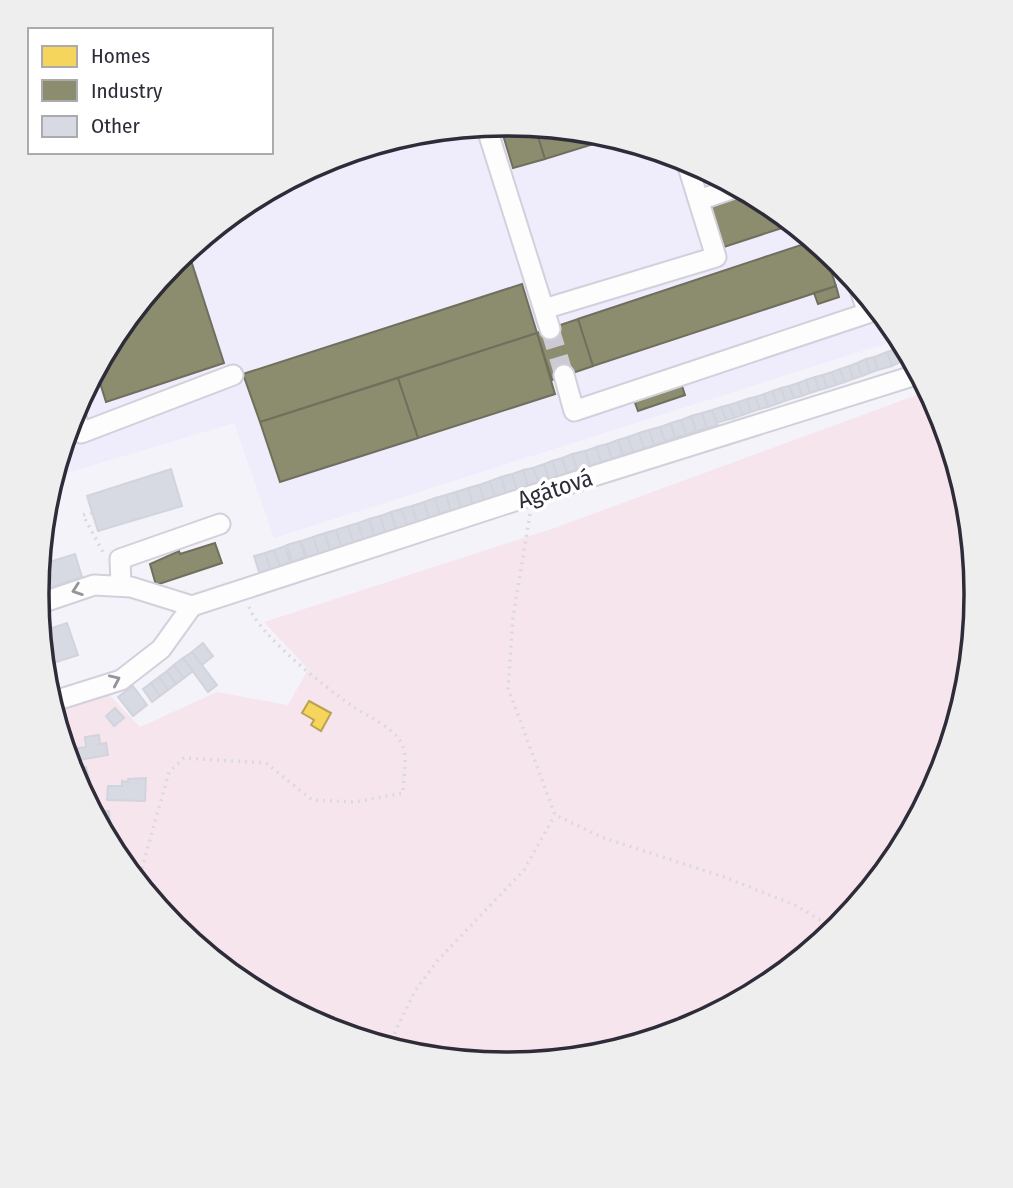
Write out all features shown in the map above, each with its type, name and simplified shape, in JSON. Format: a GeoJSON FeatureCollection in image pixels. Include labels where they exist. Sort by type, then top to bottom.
{"type":"FeatureCollection","features":[{"type":"Feature","properties":{"kind":"street"},"geometry":{"type":"LineString","coordinates":[[489,137],[550,329]]}},
{"type":"Feature","properties":{"kind":"street"},"geometry":{"type":"LineString","coordinates":[[544,309],[716,257],[691,175]]}},
{"type":"Feature","properties":{"kind":"street"},"geometry":{"type":"LineString","coordinates":[[699,200],[723,192]]}},
{"type":"Feature","properties":{"kind":"street"},"geometry":{"type":"LineString","coordinates":[[564,375],[574,411],[867,313]]}},
{"type":"Feature","properties":{"kind":"street"},"geometry":{"type":"LineString","coordinates":[[80,429],[81,432],[233,375]]}},
{"type":"Feature","properties":{"kind":"street","name":"Agátová"},"geometry":{"type":"LineString","coordinates":[[192,606],[909,377]]}},
{"type":"Feature","properties":{"kind":"street"},"geometry":{"type":"LineString","coordinates":[[121,586],[120,558],[219,524]]}},
{"type":"Feature","properties":{"kind":"street"},"geometry":{"type":"LineString","coordinates":[[49,600],[94,585],[121,586],[192,606],[161,649],[121,680],[62,699]]}},
{"type":"Feature","properties":{"kind":"path"},"geometry":{"type":"LineString","coordinates":[[533,495],[513,618],[508,688],[555,815],[604,838],[727,878],[797,906],[825,923]]}},
{"type":"Feature","properties":{"kind":"path"},"geometry":{"type":"LineString","coordinates":[[92,513],[83,515],[121,586]]}},
{"type":"Feature","properties":{"kind":"path"},"geometry":{"type":"LineString","coordinates":[[142,870],[169,772],[184,758],[266,763],[312,800],[355,802],[402,793],[404,749],[387,726],[354,707],[271,639],[253,620],[243,591]]}},
{"type":"Feature","properties":{"kind":"path"},"geometry":{"type":"LineString","coordinates":[[393,1037],[415,991],[438,960],[524,870],[555,815]]}},
{"type":"Feature","properties":{"kind":"shaded area"},"geometry":{"type":"Polygon","coordinates":[[[506,136],[566,140],[625,152],[682,171],[761,214],[808,250],[850,292],[889,343],[274,538],[234,423],[66,473],[84,419],[110,365],[163,292],[205,250],[252,214],[331,171],[388,152],[447,140],[506,136]]]}},
{"type":"Feature","properties":{"kind":"shaded area"},"geometry":{"type":"Polygon","coordinates":[[[918,395],[940,447],[960,534],[964,594],[960,654],[948,712],[929,769],[903,823],[869,873],[830,918],[808,938],[785,957],[735,990],[682,1017],[654,1027],[596,1043],[566,1048],[477,1051],[388,1036],[331,1017],[304,1004],[228,957],[183,918],[126,848],[110,823],[84,769],[62,699],[101,686],[140,727],[217,692],[288,705],[308,669],[264,622],[557,527],[918,395]]]}},
{"type":"Feature","properties":{"kind":"building: Homes"},"geometry":{"type":"Polygon","coordinates":[[[309,701],[331,713],[321,731],[311,725],[314,720],[302,713],[309,701]]]}},
{"type":"Feature","properties":{"kind":"building: Industry"},"geometry":{"type":"Polygon","coordinates":[[[503,136],[538,137],[545,159],[513,168],[503,136]]]}},
{"type":"Feature","properties":{"kind":"building: Industry"},"geometry":{"type":"Polygon","coordinates":[[[538,137],[592,144],[545,159],[538,137]]]}},
{"type":"Feature","properties":{"kind":"building: Industry"},"geometry":{"type":"Polygon","coordinates":[[[736,199],[781,228],[724,247],[711,207],[736,199]]]}},
{"type":"Feature","properties":{"kind":"building: Industry"},"geometry":{"type":"Polygon","coordinates":[[[802,245],[831,271],[836,286],[593,366],[578,319],[802,245]]]}},
{"type":"Feature","properties":{"kind":"building: Industry"},"geometry":{"type":"Polygon","coordinates":[[[192,262],[224,363],[106,402],[100,384],[110,365],[144,315],[192,262]]]}},
{"type":"Feature","properties":{"kind":"building: Industry"},"geometry":{"type":"Polygon","coordinates":[[[522,284],[537,333],[260,422],[243,374],[522,284]]]}},
{"type":"Feature","properties":{"kind":"building: Industry"},"geometry":{"type":"Polygon","coordinates":[[[836,286],[839,297],[818,304],[814,293],[836,286]]]}},
{"type":"Feature","properties":{"kind":"building: Industry"},"geometry":{"type":"Polygon","coordinates":[[[578,319],[593,366],[552,380],[537,333],[578,319]]]}},
{"type":"Feature","properties":{"kind":"building: Industry"},"geometry":{"type":"Polygon","coordinates":[[[537,333],[555,394],[418,438],[398,378],[537,333]]]}},
{"type":"Feature","properties":{"kind":"building: Industry"},"geometry":{"type":"Polygon","coordinates":[[[398,378],[418,438],[280,482],[260,422],[398,378]]]}},
{"type":"Feature","properties":{"kind":"building: Industry"},"geometry":{"type":"Polygon","coordinates":[[[680,380],[685,395],[638,411],[633,397],[680,380]]]}},
{"type":"Feature","properties":{"kind":"building: Industry"},"geometry":{"type":"Polygon","coordinates":[[[215,543],[222,563],[156,585],[150,564],[179,551],[180,554],[215,543]]]}},
{"type":"Feature","properties":{"kind":"building: Other"},"geometry":{"type":"Polygon","coordinates":[[[893,350],[900,362],[892,366],[887,352],[893,350]]]}},
{"type":"Feature","properties":{"kind":"building: Other"},"geometry":{"type":"Polygon","coordinates":[[[887,352],[892,366],[878,370],[874,357],[887,352]]]}},
{"type":"Feature","properties":{"kind":"building: Other"},"geometry":{"type":"Polygon","coordinates":[[[874,357],[878,370],[870,373],[866,359],[874,357]]]}},
{"type":"Feature","properties":{"kind":"building: Other"},"geometry":{"type":"Polygon","coordinates":[[[866,359],[870,373],[862,376],[857,363],[866,359]]]}},
{"type":"Feature","properties":{"kind":"building: Other"},"geometry":{"type":"Polygon","coordinates":[[[857,363],[862,376],[853,379],[849,366],[857,363]]]}},
{"type":"Feature","properties":{"kind":"building: Other"},"geometry":{"type":"Polygon","coordinates":[[[849,366],[853,379],[845,382],[840,369],[849,366]]]}},
{"type":"Feature","properties":{"kind":"building: Other"},"geometry":{"type":"Polygon","coordinates":[[[840,369],[845,382],[836,385],[832,372],[840,369]]]}},
{"type":"Feature","properties":{"kind":"building: Other"},"geometry":{"type":"Polygon","coordinates":[[[832,372],[836,385],[827,388],[823,375],[832,372]]]}},
{"type":"Feature","properties":{"kind":"building: Other"},"geometry":{"type":"Polygon","coordinates":[[[823,375],[827,388],[819,390],[815,377],[823,375]]]}},
{"type":"Feature","properties":{"kind":"building: Other"},"geometry":{"type":"Polygon","coordinates":[[[815,377],[819,390],[810,393],[806,380],[815,377]]]}},
{"type":"Feature","properties":{"kind":"building: Other"},"geometry":{"type":"Polygon","coordinates":[[[806,380],[810,393],[802,396],[798,383],[806,380]]]}},
{"type":"Feature","properties":{"kind":"building: Other"},"geometry":{"type":"Polygon","coordinates":[[[798,383],[802,396],[794,398],[789,386],[798,383]]]}},
{"type":"Feature","properties":{"kind":"building: Other"},"geometry":{"type":"Polygon","coordinates":[[[789,386],[794,398],[785,401],[781,388],[789,386]]]}},
{"type":"Feature","properties":{"kind":"building: Other"},"geometry":{"type":"Polygon","coordinates":[[[781,388],[785,401],[777,404],[772,391],[781,388]]]}},
{"type":"Feature","properties":{"kind":"building: Other"},"geometry":{"type":"Polygon","coordinates":[[[772,391],[777,404],[768,407],[764,394],[772,391]]]}},
{"type":"Feature","properties":{"kind":"building: Other"},"geometry":{"type":"Polygon","coordinates":[[[764,394],[768,407],[760,409],[755,397],[764,394]]]}},
{"type":"Feature","properties":{"kind":"building: Other"},"geometry":{"type":"Polygon","coordinates":[[[755,397],[760,409],[751,412],[747,399],[755,397]]]}},
{"type":"Feature","properties":{"kind":"building: Other"},"geometry":{"type":"Polygon","coordinates":[[[747,399],[751,412],[743,415],[738,402],[747,399]]]}},
{"type":"Feature","properties":{"kind":"building: Other"},"geometry":{"type":"Polygon","coordinates":[[[738,402],[743,415],[734,418],[729,405],[738,402]]]}},
{"type":"Feature","properties":{"kind":"building: Other"},"geometry":{"type":"Polygon","coordinates":[[[729,405],[734,418],[726,420],[721,407],[729,405]]]}},
{"type":"Feature","properties":{"kind":"building: Other"},"geometry":{"type":"Polygon","coordinates":[[[721,407],[726,420],[717,423],[712,410],[721,407]]]}},
{"type":"Feature","properties":{"kind":"building: Other"},"geometry":{"type":"Polygon","coordinates":[[[712,410],[718,425],[707,428],[702,413],[712,410]]]}},
{"type":"Feature","properties":{"kind":"building: Other"},"geometry":{"type":"Polygon","coordinates":[[[702,413],[707,428],[696,431],[691,416],[702,413]]]}},
{"type":"Feature","properties":{"kind":"building: Other"},"geometry":{"type":"Polygon","coordinates":[[[691,416],[696,431],[686,435],[681,420],[691,416]]]}},
{"type":"Feature","properties":{"kind":"building: Other"},"geometry":{"type":"Polygon","coordinates":[[[681,420],[686,435],[675,438],[671,423],[681,420]]]}},
{"type":"Feature","properties":{"kind":"building: Other"},"geometry":{"type":"Polygon","coordinates":[[[671,423],[675,438],[665,441],[660,427],[671,423]]]}},
{"type":"Feature","properties":{"kind":"building: Other"},"geometry":{"type":"Polygon","coordinates":[[[660,427],[665,441],[654,445],[649,430],[660,427]]]}},
{"type":"Feature","properties":{"kind":"building: Other"},"geometry":{"type":"Polygon","coordinates":[[[649,430],[654,445],[644,449],[639,433],[649,430]]]}},
{"type":"Feature","properties":{"kind":"building: Other"},"geometry":{"type":"Polygon","coordinates":[[[639,433],[644,449],[633,452],[628,437],[639,433]]]}},
{"type":"Feature","properties":{"kind":"building: Other"},"geometry":{"type":"Polygon","coordinates":[[[628,437],[633,452],[623,455],[618,440],[628,437]]]}},
{"type":"Feature","properties":{"kind":"building: Other"},"geometry":{"type":"Polygon","coordinates":[[[618,440],[623,455],[612,459],[607,444],[618,440]]]}},
{"type":"Feature","properties":{"kind":"building: Other"},"geometry":{"type":"Polygon","coordinates":[[[607,444],[612,459],[601,462],[596,447],[607,444]]]}},
{"type":"Feature","properties":{"kind":"building: Other"},"geometry":{"type":"Polygon","coordinates":[[[596,447],[601,462],[590,466],[585,451],[596,447]]]}},
{"type":"Feature","properties":{"kind":"building: Other"},"geometry":{"type":"Polygon","coordinates":[[[585,451],[590,466],[577,470],[572,454],[585,451]]]}},
{"type":"Feature","properties":{"kind":"building: Other"},"geometry":{"type":"Polygon","coordinates":[[[572,454],[577,470],[567,473],[562,458],[572,454]]]}},
{"type":"Feature","properties":{"kind":"building: Other"},"geometry":{"type":"Polygon","coordinates":[[[562,458],[567,473],[558,477],[552,461],[562,458]]]}},
{"type":"Feature","properties":{"kind":"building: Other"},"geometry":{"type":"Polygon","coordinates":[[[552,461],[558,477],[549,479],[544,464],[552,461]]]}},
{"type":"Feature","properties":{"kind":"building: Other"},"geometry":{"type":"Polygon","coordinates":[[[544,464],[549,479],[539,483],[533,468],[544,464]]]}},
{"type":"Feature","properties":{"kind":"building: Other"},"geometry":{"type":"Polygon","coordinates":[[[533,468],[539,483],[528,486],[523,470],[533,468]]]}},
{"type":"Feature","properties":{"kind":"building: Other"},"geometry":{"type":"Polygon","coordinates":[[[171,469],[182,506],[98,531],[87,496],[171,469]]]}},
{"type":"Feature","properties":{"kind":"building: Other"},"geometry":{"type":"Polygon","coordinates":[[[523,470],[528,486],[517,490],[512,474],[523,470]]]}},
{"type":"Feature","properties":{"kind":"building: Other"},"geometry":{"type":"Polygon","coordinates":[[[512,474],[517,490],[506,493],[501,477],[512,474]]]}},
{"type":"Feature","properties":{"kind":"building: Other"},"geometry":{"type":"Polygon","coordinates":[[[501,477],[506,493],[495,497],[490,481],[501,477]]]}},
{"type":"Feature","properties":{"kind":"building: Other"},"geometry":{"type":"Polygon","coordinates":[[[490,481],[495,497],[484,500],[479,485],[490,481]]]}},
{"type":"Feature","properties":{"kind":"building: Other"},"geometry":{"type":"Polygon","coordinates":[[[479,485],[484,500],[473,504],[468,488],[479,485]]]}},
{"type":"Feature","properties":{"kind":"building: Other"},"geometry":{"type":"Polygon","coordinates":[[[468,488],[473,504],[461,508],[456,492],[468,488]]]}},
{"type":"Feature","properties":{"kind":"building: Other"},"geometry":{"type":"Polygon","coordinates":[[[456,492],[461,508],[451,511],[446,495],[456,492]]]}},
{"type":"Feature","properties":{"kind":"building: Other"},"geometry":{"type":"Polygon","coordinates":[[[446,495],[451,511],[440,515],[435,498],[446,495]]]}},
{"type":"Feature","properties":{"kind":"building: Other"},"geometry":{"type":"Polygon","coordinates":[[[435,498],[440,515],[429,518],[424,502],[435,498]]]}},
{"type":"Feature","properties":{"kind":"building: Other"},"geometry":{"type":"Polygon","coordinates":[[[424,502],[429,518],[417,522],[412,506],[424,502]]]}},
{"type":"Feature","properties":{"kind":"building: Other"},"geometry":{"type":"Polygon","coordinates":[[[412,506],[417,522],[407,525],[401,509],[412,506]]]}},
{"type":"Feature","properties":{"kind":"building: Other"},"geometry":{"type":"Polygon","coordinates":[[[401,509],[407,525],[396,529],[391,512],[401,509]]]}},
{"type":"Feature","properties":{"kind":"building: Other"},"geometry":{"type":"Polygon","coordinates":[[[391,512],[396,529],[385,532],[380,516],[391,512]]]}},
{"type":"Feature","properties":{"kind":"building: Other"},"geometry":{"type":"Polygon","coordinates":[[[380,516],[385,532],[374,536],[369,519],[380,516]]]}},
{"type":"Feature","properties":{"kind":"building: Other"},"geometry":{"type":"Polygon","coordinates":[[[369,519],[374,536],[363,539],[358,523],[369,519]]]}},
{"type":"Feature","properties":{"kind":"building: Other"},"geometry":{"type":"Polygon","coordinates":[[[358,523],[363,539],[353,542],[348,526],[358,523]]]}},
{"type":"Feature","properties":{"kind":"building: Other"},"geometry":{"type":"Polygon","coordinates":[[[348,526],[353,542],[341,546],[336,530],[348,526]]]}},
{"type":"Feature","properties":{"kind":"building: Other"},"geometry":{"type":"Polygon","coordinates":[[[336,530],[341,546],[330,550],[325,533],[336,530]]]}},
{"type":"Feature","properties":{"kind":"building: Other"},"geometry":{"type":"Polygon","coordinates":[[[325,533],[330,550],[319,554],[313,537],[325,533]]]}},
{"type":"Feature","properties":{"kind":"building: Other"},"geometry":{"type":"Polygon","coordinates":[[[313,537],[319,554],[307,557],[301,541],[313,537]]]}},
{"type":"Feature","properties":{"kind":"building: Other"},"geometry":{"type":"Polygon","coordinates":[[[300,541],[305,557],[292,562],[287,545],[300,541]]]}},
{"type":"Feature","properties":{"kind":"building: Other"},"geometry":{"type":"Polygon","coordinates":[[[285,546],[290,562],[280,566],[274,550],[285,546]]]}},
{"type":"Feature","properties":{"kind":"building: Other"},"geometry":{"type":"Polygon","coordinates":[[[274,550],[280,566],[270,569],[265,553],[274,550]]]}},
{"type":"Feature","properties":{"kind":"building: Other"},"geometry":{"type":"Polygon","coordinates":[[[265,553],[270,569],[259,572],[254,556],[265,553]]]}},
{"type":"Feature","properties":{"kind":"building: Other"},"geometry":{"type":"Polygon","coordinates":[[[75,554],[82,577],[49,588],[50,562],[75,554]]]}},
{"type":"Feature","properties":{"kind":"building: Other"},"geometry":{"type":"Polygon","coordinates":[[[67,623],[78,655],[54,663],[50,629],[67,623]]]}},
{"type":"Feature","properties":{"kind":"building: Other"},"geometry":{"type":"Polygon","coordinates":[[[203,643],[213,656],[202,665],[192,652],[203,643]]]}},
{"type":"Feature","properties":{"kind":"building: Other"},"geometry":{"type":"Polygon","coordinates":[[[192,652],[217,685],[208,692],[183,658],[192,652]]]}},
{"type":"Feature","properties":{"kind":"building: Other"},"geometry":{"type":"Polygon","coordinates":[[[183,658],[193,671],[184,678],[174,665],[183,658]]]}},
{"type":"Feature","properties":{"kind":"building: Other"},"geometry":{"type":"Polygon","coordinates":[[[174,665],[184,678],[176,684],[167,671],[174,665]]]}},
{"type":"Feature","properties":{"kind":"building: Other"},"geometry":{"type":"Polygon","coordinates":[[[167,671],[176,684],[168,690],[159,677],[167,671]]]}},
{"type":"Feature","properties":{"kind":"building: Other"},"geometry":{"type":"Polygon","coordinates":[[[159,677],[168,690],[160,696],[151,683],[159,677]]]}},
{"type":"Feature","properties":{"kind":"building: Other"},"geometry":{"type":"Polygon","coordinates":[[[151,683],[160,696],[152,702],[143,689],[151,683]]]}},
{"type":"Feature","properties":{"kind":"building: Other"},"geometry":{"type":"Polygon","coordinates":[[[133,686],[147,705],[133,716],[118,697],[133,686]]]}},
{"type":"Feature","properties":{"kind":"building: Other"},"geometry":{"type":"Polygon","coordinates":[[[115,708],[124,718],[114,726],[106,716],[115,708]]]}},
{"type":"Feature","properties":{"kind":"building: Other"},"geometry":{"type":"Polygon","coordinates":[[[99,735],[100,744],[106,743],[108,755],[80,760],[76,748],[86,747],[85,737],[99,735]]]}},
{"type":"Feature","properties":{"kind":"building: Other"},"geometry":{"type":"Polygon","coordinates":[[[146,778],[145,801],[107,800],[108,786],[122,786],[122,781],[128,782],[128,779],[146,778]]]}},
{"type":"Feature","properties":{"kind":"tunnel"},"geometry":{"type":"LineString","coordinates":[[550,329],[564,375]]}}]}
